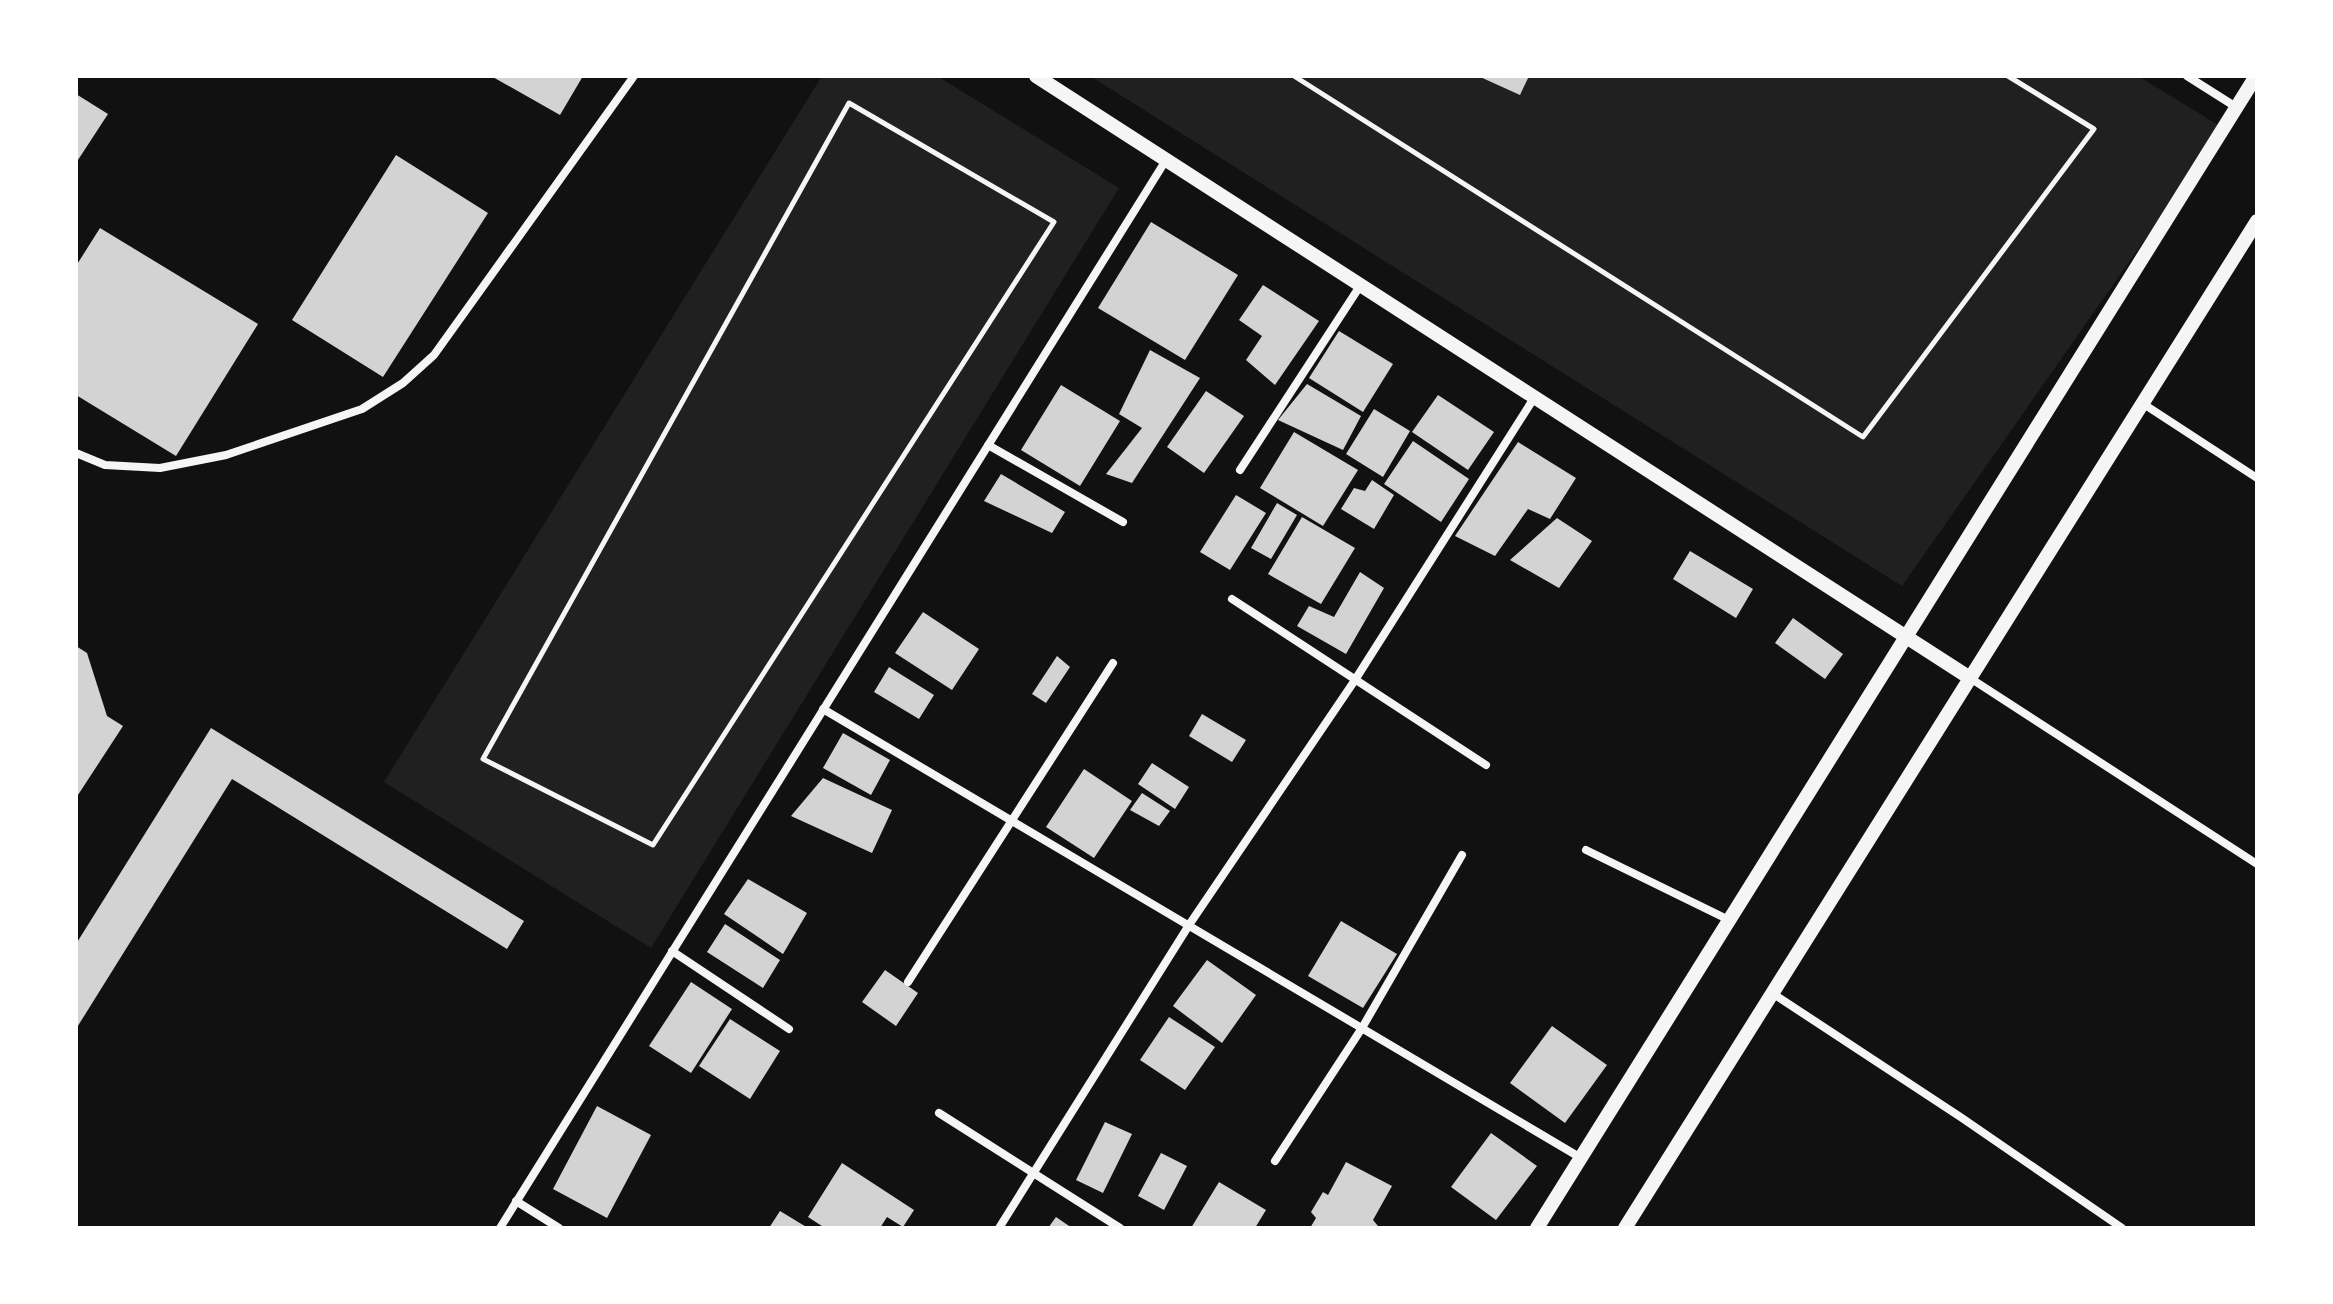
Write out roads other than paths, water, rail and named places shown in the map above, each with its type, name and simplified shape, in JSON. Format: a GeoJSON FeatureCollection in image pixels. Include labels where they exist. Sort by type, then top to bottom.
{"type":"FeatureCollection","features":[{"type":"Feature","properties":{"kind":"street"},"geometry":{"type":"LineString","coordinates":[[76,453],[105,465],[160,468],[226,455],[362,409],[403,383],[434,355],[634,76]]}},
{"type":"Feature","properties":{"kind":"street"},"geometry":{"type":"LineString","coordinates":[[1036,76],[2257,864]]}},
{"type":"Feature","properties":{"kind":"street"},"geometry":{"type":"LineString","coordinates":[[2187,76],[2236,107]]}},
{"type":"Feature","properties":{"kind":"street"},"geometry":{"type":"LineString","coordinates":[[1537,1228],[2256,76]]}},
{"type":"Feature","properties":{"kind":"street"},"geometry":{"type":"LineString","coordinates":[[500,1228],[1166,160]]}},
{"type":"Feature","properties":{"kind":"street"},"geometry":{"type":"LineString","coordinates":[[1625,1228],[2257,221]]}},
{"type":"Feature","properties":{"kind":"street"},"geometry":{"type":"LineString","coordinates":[[1240,470],[1360,286]]}},
{"type":"Feature","properties":{"kind":"street"},"geometry":{"type":"LineString","coordinates":[[999,1228],[1189,925],[1355,680],[1534,398]]}},
{"type":"Feature","properties":{"kind":"street"},"geometry":{"type":"LineString","coordinates":[[2142,403],[2257,478]]}},
{"type":"Feature","properties":{"kind":"street"},"geometry":{"type":"LineString","coordinates":[[988,445],[1123,522]]}},
{"type":"Feature","properties":{"kind":"street"},"geometry":{"type":"LineString","coordinates":[[1232,599],[1486,765]]}},
{"type":"Feature","properties":{"kind":"street"},"geometry":{"type":"LineString","coordinates":[[908,982],[1113,663]]}},
{"type":"Feature","properties":{"kind":"street"},"geometry":{"type":"LineString","coordinates":[[823,709],[1581,1158]]}},
{"type":"Feature","properties":{"kind":"street"},"geometry":{"type":"LineString","coordinates":[[1586,850],[1729,920]]}},
{"type":"Feature","properties":{"kind":"street"},"geometry":{"type":"LineString","coordinates":[[1275,1161],[1362,1028],[1462,855]]}},
{"type":"Feature","properties":{"kind":"street"},"geometry":{"type":"LineString","coordinates":[[672,951],[789,1029]]}},
{"type":"Feature","properties":{"kind":"street"},"geometry":{"type":"LineString","coordinates":[[1772,993],[2122,1228]]}},
{"type":"Feature","properties":{"kind":"street"},"geometry":{"type":"LineString","coordinates":[[939,1113],[1120,1228]]}},
{"type":"Feature","properties":{"kind":"street"},"geometry":{"type":"LineString","coordinates":[[516,1201],[559,1228]]}}]}
